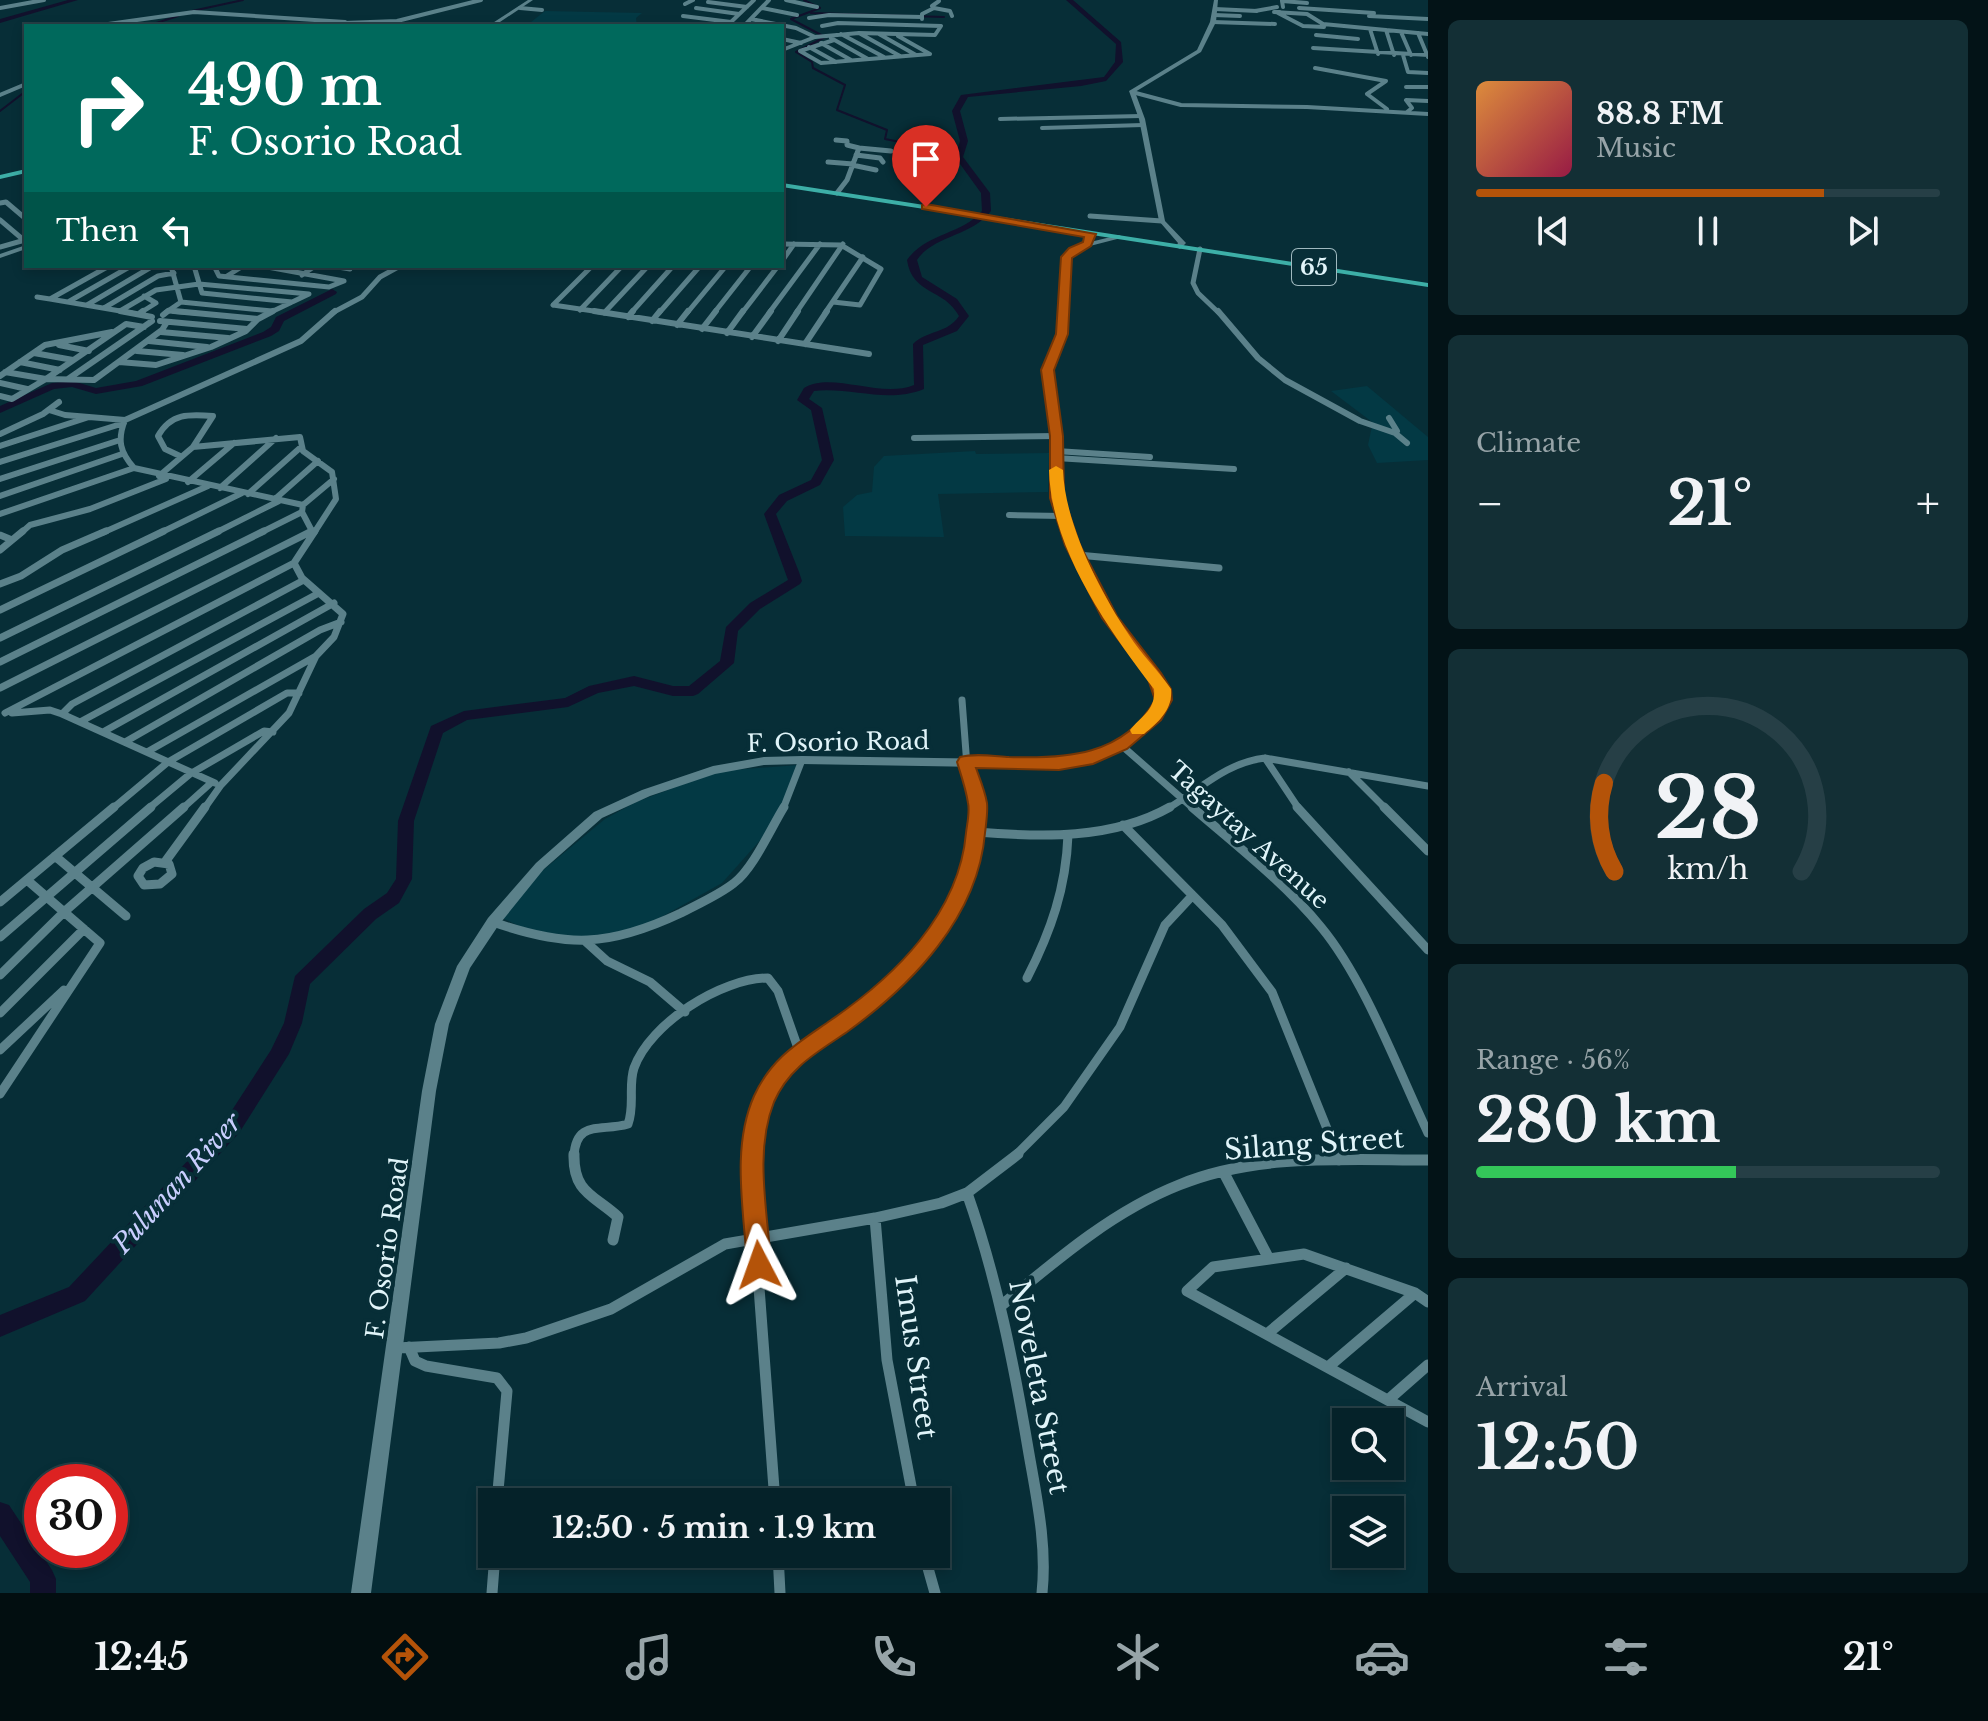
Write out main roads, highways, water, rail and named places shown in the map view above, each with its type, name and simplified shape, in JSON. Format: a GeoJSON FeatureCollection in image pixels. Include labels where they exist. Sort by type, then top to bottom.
{"type":"FeatureCollection","features":[{"type":"Feature","properties":{"kind":"main road"},"geometry":{"type":"LineString","coordinates":[[0,177],[24,171]]}},
{"type":"Feature","properties":{"kind":"main road"},"geometry":{"type":"LineString","coordinates":[[784,185],[1025,223],[1088,238]]}},
{"type":"Feature","properties":{"kind":"main road","name":"65"},"geometry":{"type":"LineString","coordinates":[[1119,237],[1428,285]]}},
{"type":"Feature","properties":{"kind":"waterway"},"geometry":{"type":"LineString","coordinates":[[0,21],[75,0]]}},
{"type":"Feature","properties":{"kind":"waterway"},"geometry":{"type":"LineString","coordinates":[[192,11],[243,0]]}},
{"type":"Feature","properties":{"kind":"waterway"},"geometry":{"type":"LineString","coordinates":[[804,0],[820,8],[791,19],[825,37],[796,52],[812,62],[813,68],[845,85],[837,110],[887,130],[885,139],[915,145],[914,149],[921,154],[961,160]]}},
{"type":"Feature","properties":{"kind":"waterway","name":"Pulunan River"},"geometry":{"type":"LineString","coordinates":[[0,1326],[77,1294],[232,1127],[279,1054],[293,1023],[301,981],[370,914],[393,898],[404,879],[406,821],[436,730],[464,716],[568,702],[594,689],[634,681],[673,691],[693,691],[727,663],[731,630],[755,606],[795,581],[770,514],[783,498],[816,482],[828,460],[816,408],[803,400],[810,388],[837,387],[894,394],[920,387],[918,344],[953,329],[964,316],[953,301],[919,280],[914,273],[912,260],[919,250],[978,221],[986,211],[987,197],[959,157],[964,141],[956,111],[965,95],[1106,79],[1119,62],[1119,43],[1069,0]]}},
{"type":"Feature","properties":{"kind":"waterway"},"geometry":{"type":"LineString","coordinates":[[811,13],[944,17]]}},
{"type":"Feature","properties":{"kind":"waterway"},"geometry":{"type":"LineString","coordinates":[[153,24],[178,16]]}},
{"type":"Feature","properties":{"kind":"waterway"},"geometry":{"type":"LineString","coordinates":[[0,111],[24,93]]}},
{"type":"Feature","properties":{"kind":"waterway"},"geometry":{"type":"LineString","coordinates":[[0,410],[52,386],[73,384],[96,391],[138,384],[267,334],[275,329],[280,319],[332,292]]}},
{"type":"Feature","properties":{"kind":"waterway","name":"Pulunan River"},"geometry":{"type":"LineString","coordinates":[[0,1514],[43,1579],[43,1593]]}}]}
